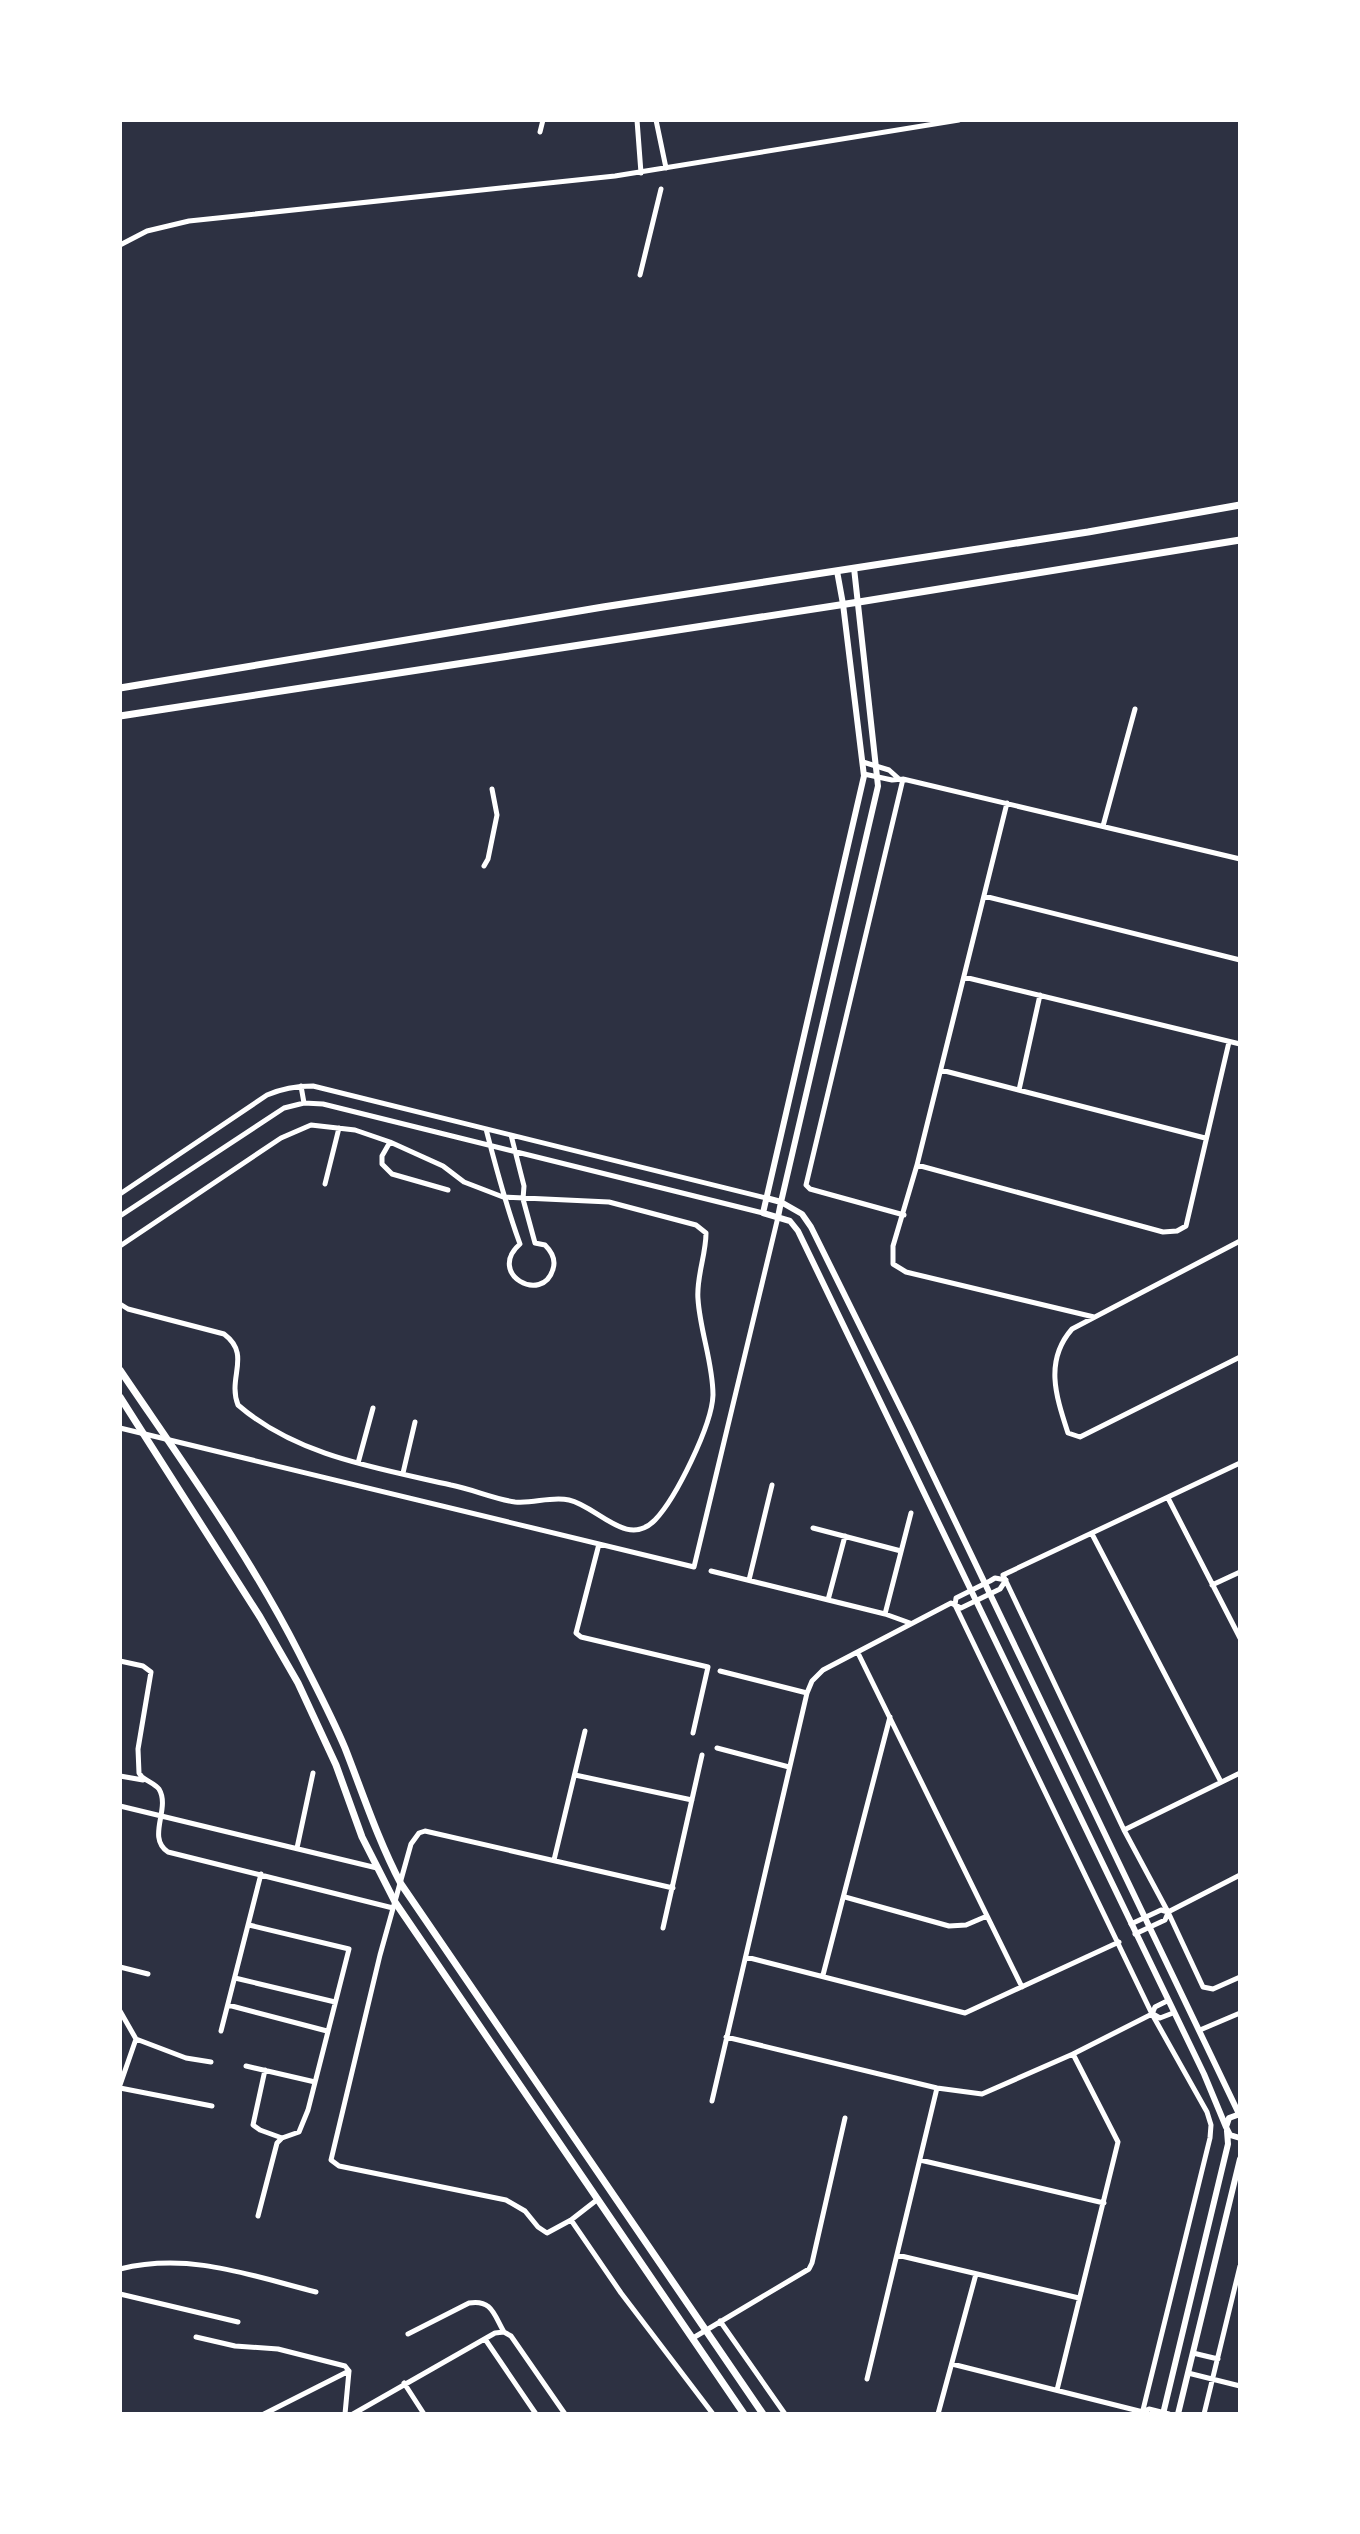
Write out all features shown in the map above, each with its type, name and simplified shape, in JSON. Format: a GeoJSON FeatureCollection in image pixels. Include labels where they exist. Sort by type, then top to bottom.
{"type":"FeatureCollection","features":[{"type":"Feature","properties":{"kind":"main road"},"geometry":{"type":"LineString","coordinates":[[120,688],[1240,505]]}},
{"type":"Feature","properties":{"kind":"main road"},"geometry":{"type":"LineString","coordinates":[[120,716],[1240,540]]}},
{"type":"Feature","properties":{"kind":"main road"},"geometry":{"type":"LineString","coordinates":[[120,1370],[184,1460],[264,1588],[345,1747],[365,1807],[401,1884],[763,2414]]}},
{"type":"Feature","properties":{"kind":"main road"},"geometry":{"type":"LineString","coordinates":[[120,1397],[260,1617],[298,1683],[394,1905],[744,2414]]}},
{"type":"Feature","properties":{"kind":"street"},"geometry":{"type":"LineString","coordinates":[[540,132],[543,120]]}},
{"type":"Feature","properties":{"kind":"street"},"geometry":{"type":"LineString","coordinates":[[637,120],[641,173]]}},
{"type":"Feature","properties":{"kind":"street"},"geometry":{"type":"LineString","coordinates":[[656,120],[666,168]]}},
{"type":"Feature","properties":{"kind":"street"},"geometry":{"type":"LineString","coordinates":[[120,245],[147,231],[189,221],[641,173],[959,120]]}},
{"type":"Feature","properties":{"kind":"street"},"geometry":{"type":"LineString","coordinates":[[640,275],[661,189]]}},
{"type":"Feature","properties":{"kind":"street"},"geometry":{"type":"LineString","coordinates":[[120,1428],[694,1567],[878,778],[854,568]]}},
{"type":"Feature","properties":{"kind":"street"},"geometry":{"type":"LineString","coordinates":[[763,1213],[864,774],[837,571]]}},
{"type":"Feature","properties":{"kind":"street"},"geometry":{"type":"LineString","coordinates":[[1103,826],[1135,709]]}},
{"type":"Feature","properties":{"kind":"street"},"geometry":{"type":"LineString","coordinates":[[863,762],[889,770],[901,779]]}},
{"type":"Feature","properties":{"kind":"street"},"geometry":{"type":"LineString","coordinates":[[864,774],[901,779],[1240,859]]}},
{"type":"Feature","properties":{"kind":"street"},"geometry":{"type":"LineString","coordinates":[[901,779],[806,1185],[810,1189],[904,1215]]}},
{"type":"Feature","properties":{"kind":"street"},"geometry":{"type":"LineString","coordinates":[[484,866],[497,815],[492,789]]}},
{"type":"Feature","properties":{"kind":"street"},"geometry":{"type":"LineString","coordinates":[[1007,803],[917,1165],[893,1246],[893,1264],[899,1269],[1094,1317]]}},
{"type":"Feature","properties":{"kind":"street"},"geometry":{"type":"LineString","coordinates":[[984,896],[1240,960]]}},
{"type":"Feature","properties":{"kind":"street"},"geometry":{"type":"LineString","coordinates":[[964,977],[1240,1044]]}},
{"type":"Feature","properties":{"kind":"street"},"geometry":{"type":"LineString","coordinates":[[1019,1090],[1040,995]]}},
{"type":"Feature","properties":{"kind":"street"},"geometry":{"type":"LineString","coordinates":[[917,1165],[1163,1232],[1177,1231],[1186,1226],[1229,1042]]}},
{"type":"Feature","properties":{"kind":"street"},"geometry":{"type":"LineString","coordinates":[[941,1070],[1205,1138]]}},
{"type":"Feature","properties":{"kind":"street"},"geometry":{"type":"LineString","coordinates":[[301,1086],[304,1103]]}},
{"type":"Feature","properties":{"kind":"street"},"geometry":{"type":"LineString","coordinates":[[120,1194],[267,1095],[285,1088],[313,1086],[781,1202],[795,1209],[811,1227],[1240,2114],[1229,2118],[1228,2144],[1165,2414],[1149,2409],[1143,2413],[952,2364]]}},
{"type":"Feature","properties":{"kind":"street"},"geometry":{"type":"LineString","coordinates":[[354,1112],[358,1097]]}},
{"type":"Feature","properties":{"kind":"street"},"geometry":{"type":"LineString","coordinates":[[120,1216],[284,1108],[304,1103],[323,1104],[790,1221],[798,1231],[977,1601],[1204,2074],[1227,2129],[1233,2137],[1240,2138]]}},
{"type":"Feature","properties":{"kind":"street"},"geometry":{"type":"LineString","coordinates":[[404,1124],[408,1110]]}},
{"type":"Feature","properties":{"kind":"street"},"geometry":{"type":"LineString","coordinates":[[120,1246],[281,1138],[311,1125],[355,1130],[390,1142],[443,1166],[464,1182],[503,1197],[609,1202],[696,1225],[706,1233],[706,1250],[697,1295],[713,1396],[699,1449],[658,1517],[647,1527],[633,1531],[613,1525],[571,1500],[514,1502],[329,1456],[292,1440],[238,1405],[234,1388],[238,1348],[224,1334],[128,1309],[120,1304]]}},
{"type":"Feature","properties":{"kind":"street"},"geometry":{"type":"LineString","coordinates":[[325,1184],[339,1128]]}},
{"type":"Feature","properties":{"kind":"street"},"geometry":{"type":"LineString","coordinates":[[486,1129],[503,1197],[520,1244],[510,1256],[511,1271],[520,1282],[534,1285],[548,1279],[554,1265],[545,1245],[535,1243],[511,1135]]}},
{"type":"Feature","properties":{"kind":"street"},"geometry":{"type":"LineString","coordinates":[[390,1142],[382,1156],[385,1169],[392,1174],[448,1190]]}},
{"type":"Feature","properties":{"kind":"street"},"geometry":{"type":"LineString","coordinates":[[1240,1241],[1072,1329],[1061,1341],[1054,1390],[1068,1433],[1080,1437],[1240,1357]]}},
{"type":"Feature","properties":{"kind":"street"},"geometry":{"type":"LineString","coordinates":[[358,1463],[373,1408]]}},
{"type":"Feature","properties":{"kind":"street"},"geometry":{"type":"LineString","coordinates":[[403,1473],[415,1422]]}},
{"type":"Feature","properties":{"kind":"street"},"geometry":{"type":"LineString","coordinates":[[1240,1463],[1003,1575],[1124,1830],[1168,1912],[1203,1987],[1213,1989],[1240,1977]]}},
{"type":"Feature","properties":{"kind":"street"},"geometry":{"type":"LineString","coordinates":[[749,1580],[772,1485]]}},
{"type":"Feature","properties":{"kind":"street"},"geometry":{"type":"LineString","coordinates":[[1168,1498],[1240,1638]]}},
{"type":"Feature","properties":{"kind":"street"},"geometry":{"type":"LineString","coordinates":[[885,1614],[911,1513]]}},
{"type":"Feature","properties":{"kind":"street"},"geometry":{"type":"LineString","coordinates":[[813,1528],[901,1551]]}},
{"type":"Feature","properties":{"kind":"street"},"geometry":{"type":"LineString","coordinates":[[1092,1534],[1221,1782]]}},
{"type":"Feature","properties":{"kind":"street"},"geometry":{"type":"LineString","coordinates":[[828,1600],[845,1536]]}},
{"type":"Feature","properties":{"kind":"street"},"geometry":{"type":"LineString","coordinates":[[599,1544],[576,1633],[581,1637],[708,1667],[693,1733]]}},
{"type":"Feature","properties":{"kind":"street"},"geometry":{"type":"LineString","coordinates":[[711,1571],[885,1614],[911,1624]]}},
{"type":"Feature","properties":{"kind":"street"},"geometry":{"type":"LineString","coordinates":[[1212,1585],[1240,1572]]}},
{"type":"Feature","properties":{"kind":"street"},"geometry":{"type":"LineString","coordinates":[[1006,1580],[995,1578],[956,1598],[955,1605],[1152,2014],[1207,2112],[1211,2125],[1143,2413]]}},
{"type":"Feature","properties":{"kind":"street"},"geometry":{"type":"LineString","coordinates":[[712,2101],[789,1767],[812,1681],[823,1670],[951,1603],[961,1608],[977,1601],[1000,1589],[1006,1580]]}},
{"type":"Feature","properties":{"kind":"street"},"geometry":{"type":"LineString","coordinates":[[858,1653],[1022,1987]]}},
{"type":"Feature","properties":{"kind":"street"},"geometry":{"type":"LineString","coordinates":[[120,1661],[143,1666],[151,1672],[138,1749],[139,1773],[160,1793],[159,1844],[168,1852],[394,1905]]}},
{"type":"Feature","properties":{"kind":"street"},"geometry":{"type":"LineString","coordinates":[[720,1671],[807,1693]]}},
{"type":"Feature","properties":{"kind":"street"},"geometry":{"type":"LineString","coordinates":[[823,1975],[890,1717]]}},
{"type":"Feature","properties":{"kind":"street"},"geometry":{"type":"LineString","coordinates":[[554,1860],[585,1731]]}},
{"type":"Feature","properties":{"kind":"street"},"geometry":{"type":"LineString","coordinates":[[717,1748],[789,1767]]}},
{"type":"Feature","properties":{"kind":"street"},"geometry":{"type":"LineString","coordinates":[[663,1928],[702,1755]]}},
{"type":"Feature","properties":{"kind":"street"},"geometry":{"type":"LineString","coordinates":[[297,1848],[313,1773]]}},
{"type":"Feature","properties":{"kind":"street"},"geometry":{"type":"LineString","coordinates":[[1124,1830],[1240,1773]]}},
{"type":"Feature","properties":{"kind":"street"},"geometry":{"type":"LineString","coordinates":[[575,1775],[692,1800]]}},
{"type":"Feature","properties":{"kind":"street"},"geometry":{"type":"LineString","coordinates":[[120,1776],[147,1781]]}},
{"type":"Feature","properties":{"kind":"street"},"geometry":{"type":"LineString","coordinates":[[120,1806],[377,1868]]}},
{"type":"Feature","properties":{"kind":"street"},"geometry":{"type":"LineString","coordinates":[[598,2199],[571,2220],[547,2233],[525,2211],[506,2200],[331,2162],[394,1905],[414,1838],[425,1831],[673,1888]]}},
{"type":"Feature","properties":{"kind":"street"},"geometry":{"type":"LineString","coordinates":[[221,2031],[261,1874]]}},
{"type":"Feature","properties":{"kind":"street"},"geometry":{"type":"LineString","coordinates":[[1135,1934],[1165,1920],[1168,1912],[1240,1875]]}},
{"type":"Feature","properties":{"kind":"street"},"geometry":{"type":"LineString","coordinates":[[845,1897],[949,1926],[966,1925],[987,1916]]}},
{"type":"Feature","properties":{"kind":"street"},"geometry":{"type":"LineString","coordinates":[[1131,1924],[1161,1910],[1168,1912]]}},
{"type":"Feature","properties":{"kind":"street"},"geometry":{"type":"LineString","coordinates":[[249,1925],[349,1949],[299,2132],[282,2138],[274,2150],[258,2216]]}},
{"type":"Feature","properties":{"kind":"street"},"geometry":{"type":"LineString","coordinates":[[746,1957],[965,2013],[1119,1942]]}},
{"type":"Feature","properties":{"kind":"street"},"geometry":{"type":"LineString","coordinates":[[120,1967],[148,1974]]}},
{"type":"Feature","properties":{"kind":"street"},"geometry":{"type":"LineString","coordinates":[[235,1978],[335,2002]]}},
{"type":"Feature","properties":{"kind":"street"},"geometry":{"type":"LineString","coordinates":[[726,2037],[963,2094],[982,2094],[1073,2054],[1152,2014],[1155,2007],[1167,2001]]}},
{"type":"Feature","properties":{"kind":"street"},"geometry":{"type":"LineString","coordinates":[[228,2005],[327,2031]]}},
{"type":"Feature","properties":{"kind":"street"},"geometry":{"type":"LineString","coordinates":[[120,2011],[136,2039],[186,2058],[211,2062]]}},
{"type":"Feature","properties":{"kind":"street"},"geometry":{"type":"LineString","coordinates":[[1152,2014],[1160,2018],[1173,2013]]}},
{"type":"Feature","properties":{"kind":"street"},"geometry":{"type":"LineString","coordinates":[[1200,2030],[1240,2013]]}},
{"type":"Feature","properties":{"kind":"street"},"geometry":{"type":"LineString","coordinates":[[136,2039],[120,2086],[212,2106]]}},
{"type":"Feature","properties":{"kind":"street"},"geometry":{"type":"LineString","coordinates":[[1057,2390],[1118,2142],[1073,2054]]}},
{"type":"Feature","properties":{"kind":"street"},"geometry":{"type":"LineString","coordinates":[[246,2066],[315,2082]]}},
{"type":"Feature","properties":{"kind":"street"},"geometry":{"type":"LineString","coordinates":[[265,2070],[253,2125],[282,2138]]}},
{"type":"Feature","properties":{"kind":"street"},"geometry":{"type":"LineString","coordinates":[[867,2379],[937,2088]]}},
{"type":"Feature","properties":{"kind":"street"},"geometry":{"type":"LineString","coordinates":[[693,2338],[809,2269],[845,2118]]}},
{"type":"Feature","properties":{"kind":"street"},"geometry":{"type":"LineString","coordinates":[[1178,2414],[1240,2159]]}},
{"type":"Feature","properties":{"kind":"street"},"geometry":{"type":"LineString","coordinates":[[920,2160],[1104,2203]]}},
{"type":"Feature","properties":{"kind":"street"},"geometry":{"type":"LineString","coordinates":[[571,2220],[621,2293],[713,2414]]}},
{"type":"Feature","properties":{"kind":"street"},"geometry":{"type":"LineString","coordinates":[[897,2255],[1079,2298]]}},
{"type":"Feature","properties":{"kind":"street"},"geometry":{"type":"LineString","coordinates":[[120,2269],[156,2262],[206,2265],[316,2292]]}},
{"type":"Feature","properties":{"kind":"street"},"geometry":{"type":"LineString","coordinates":[[1204,2414],[1240,2266]]}},
{"type":"Feature","properties":{"kind":"street"},"geometry":{"type":"LineString","coordinates":[[938,2414],[976,2274]]}},
{"type":"Feature","properties":{"kind":"street"},"geometry":{"type":"LineString","coordinates":[[120,2294],[238,2322]]}},
{"type":"Feature","properties":{"kind":"street"},"geometry":{"type":"LineString","coordinates":[[408,2334],[469,2303],[477,2301],[488,2306],[565,2414]]}},
{"type":"Feature","properties":{"kind":"street"},"geometry":{"type":"LineString","coordinates":[[720,2321],[785,2414]]}},
{"type":"Feature","properties":{"kind":"street"},"geometry":{"type":"LineString","coordinates":[[353,2414],[495,2333],[504,2332]]}},
{"type":"Feature","properties":{"kind":"street"},"geometry":{"type":"LineString","coordinates":[[196,2337],[235,2346],[278,2349],[341,2364],[349,2371]]}},
{"type":"Feature","properties":{"kind":"street"},"geometry":{"type":"LineString","coordinates":[[485,2339],[536,2414]]}},
{"type":"Feature","properties":{"kind":"street"},"geometry":{"type":"LineString","coordinates":[[1193,2353],[1218,2359]]}},
{"type":"Feature","properties":{"kind":"street"},"geometry":{"type":"LineString","coordinates":[[264,2414],[349,2371]]}},
{"type":"Feature","properties":{"kind":"street"},"geometry":{"type":"LineString","coordinates":[[345,2414],[349,2371]]}},
{"type":"Feature","properties":{"kind":"street"},"geometry":{"type":"LineString","coordinates":[[1188,2373],[1240,2386]]}},
{"type":"Feature","properties":{"kind":"street"},"geometry":{"type":"LineString","coordinates":[[404,2383],[424,2414]]}}]}
